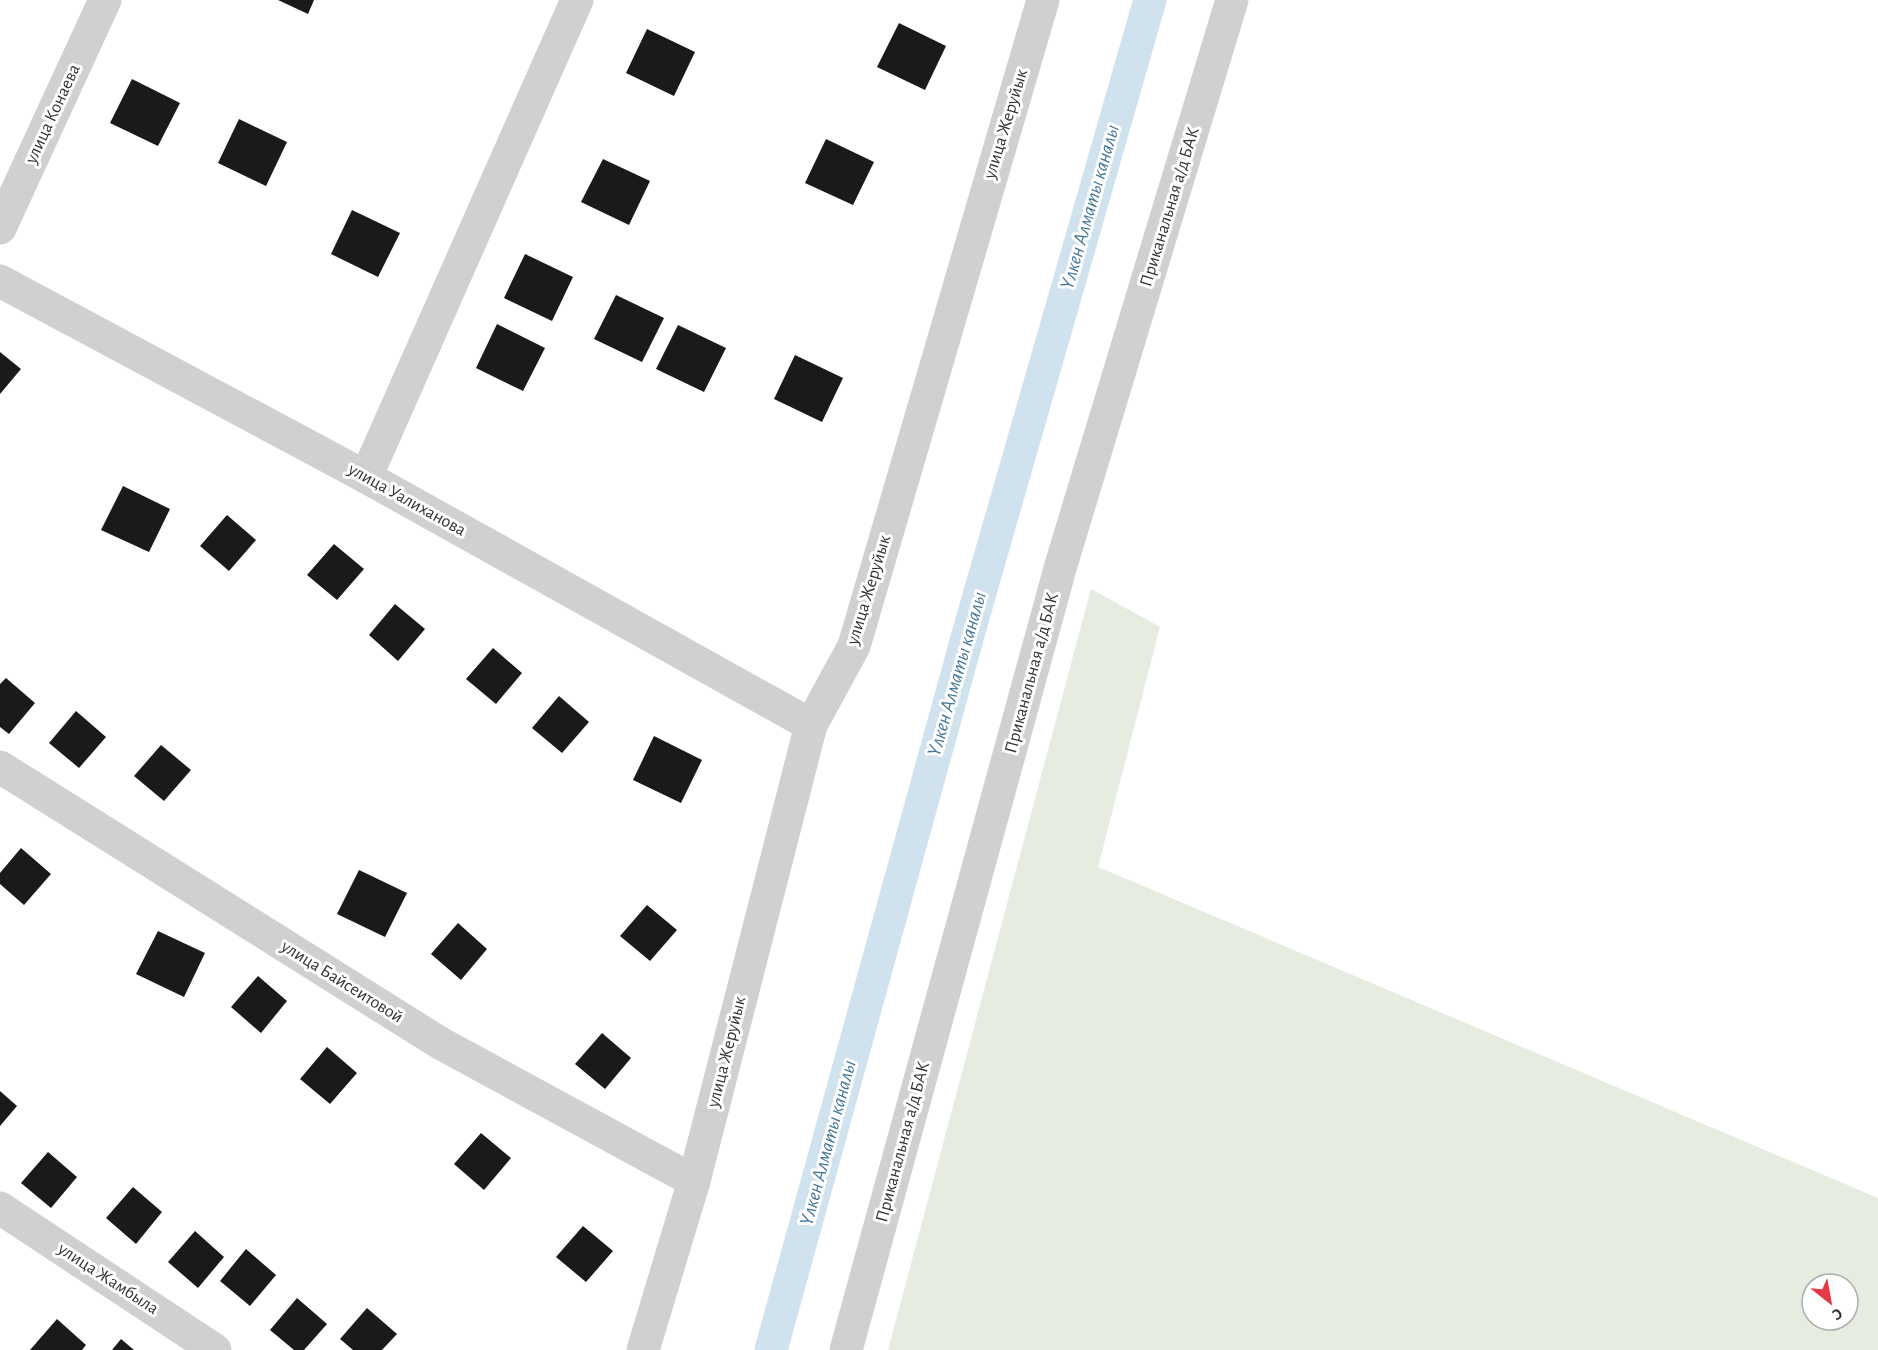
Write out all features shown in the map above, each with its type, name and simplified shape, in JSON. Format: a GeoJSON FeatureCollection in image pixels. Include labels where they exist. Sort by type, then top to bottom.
{"type":"FeatureCollection","features":[{"type":"Feature","properties":{"kind":"street","name":"улица Конаева"},"geometry":{"type":"LineString","coordinates":[[0,228],[105,0]]}},
{"type":"Feature","properties":{"kind":"street"},"geometry":{"type":"LineString","coordinates":[[366,477],[577,0]]}},
{"type":"Feature","properties":{"kind":"street","name":"Приканальная а/д БАК"},"geometry":{"type":"LineString","coordinates":[[846,1350],[1061,565],[1232,0]]}},
{"type":"Feature","properties":{"kind":"street","name":"улица Жеруйык"},"geometry":{"type":"LineString","coordinates":[[643,1350],[693,1181],[811,725],[854,646],[1034,3]]}},
{"type":"Feature","properties":{"kind":"street","name":"улица Уалиханова"},"geometry":{"type":"LineString","coordinates":[[0,281],[366,477],[811,725]]}},
{"type":"Feature","properties":{"kind":"street","name":"улица Байсеитовой"},"geometry":{"type":"LineString","coordinates":[[0,767],[440,1043],[693,1181]]}},
{"type":"Feature","properties":{"kind":"street","name":"улица Жамбыла"},"geometry":{"type":"LineString","coordinates":[[0,1208],[215,1350]]}},
{"type":"Feature","properties":{"kind":"shaded area"},"geometry":{"type":"Polygon","coordinates":[[[1091,589],[1160,627],[1098,867],[1878,1198],[1878,1350],[888,1350],[1091,589]]]}},
{"type":"Feature","properties":{"kind":"building"},"geometry":{"type":"Polygon","coordinates":[[[278,0],[314,0],[308,14],[278,0]]]}},
{"type":"Feature","properties":{"kind":"building"},"geometry":{"type":"Polygon","coordinates":[[[899,23],[946,46],[925,90],[877,67],[899,23]]]}},
{"type":"Feature","properties":{"kind":"building"},"geometry":{"type":"Polygon","coordinates":[[[647,29],[695,52],[674,96],[626,73],[647,29]]]}},
{"type":"Feature","properties":{"kind":"building"},"geometry":{"type":"Polygon","coordinates":[[[132,79],[180,103],[158,146],[110,123],[132,79]]]}},
{"type":"Feature","properties":{"kind":"building"},"geometry":{"type":"Polygon","coordinates":[[[239,119],[287,142],[266,186],[218,163],[239,119]]]}},
{"type":"Feature","properties":{"kind":"building"},"geometry":{"type":"Polygon","coordinates":[[[826,139],[874,162],[853,205],[805,183],[826,139]]]}},
{"type":"Feature","properties":{"kind":"building"},"geometry":{"type":"Polygon","coordinates":[[[603,159],[650,181],[629,225],[581,202],[603,159]]]}},
{"type":"Feature","properties":{"kind":"building"},"geometry":{"type":"Polygon","coordinates":[[[352,210],[400,233],[378,277],[331,254],[352,210]]]}},
{"type":"Feature","properties":{"kind":"building"},"geometry":{"type":"Polygon","coordinates":[[[525,254],[573,277],[552,321],[504,298],[525,254]]]}},
{"type":"Feature","properties":{"kind":"building"},"geometry":{"type":"Polygon","coordinates":[[[616,295],[664,318],[642,362],[594,339],[616,295]]]}},
{"type":"Feature","properties":{"kind":"building"},"geometry":{"type":"Polygon","coordinates":[[[497,324],[545,348],[523,391],[476,368],[497,324]]]}},
{"type":"Feature","properties":{"kind":"building"},"geometry":{"type":"Polygon","coordinates":[[[678,325],[726,348],[704,392],[656,369],[678,325]]]}},
{"type":"Feature","properties":{"kind":"building"},"geometry":{"type":"Polygon","coordinates":[[[0,352],[21,369],[0,394],[0,352]]]}},
{"type":"Feature","properties":{"kind":"building"},"geometry":{"type":"Polygon","coordinates":[[[795,355],[843,378],[822,422],[774,399],[795,355]]]}},
{"type":"Feature","properties":{"kind":"building"},"geometry":{"type":"Polygon","coordinates":[[[123,486],[170,509],[149,552],[101,530],[123,486]]]}},
{"type":"Feature","properties":{"kind":"building"},"geometry":{"type":"Polygon","coordinates":[[[227,515],[256,540],[229,571],[200,546],[227,515]]]}},
{"type":"Feature","properties":{"kind":"building"},"geometry":{"type":"Polygon","coordinates":[[[334,544],[364,569],[337,600],[307,575],[334,544]]]}},
{"type":"Feature","properties":{"kind":"building"},"geometry":{"type":"Polygon","coordinates":[[[395,604],[425,629],[398,661],[369,635],[395,604]]]}},
{"type":"Feature","properties":{"kind":"building"},"geometry":{"type":"Polygon","coordinates":[[[493,648],[522,673],[496,704],[466,679],[493,648]]]}},
{"type":"Feature","properties":{"kind":"building"},"geometry":{"type":"Polygon","coordinates":[[[6,678],[35,703],[9,734],[0,727],[0,684],[6,678]]]}},
{"type":"Feature","properties":{"kind":"building"},"geometry":{"type":"Polygon","coordinates":[[[559,696],[589,722],[562,753],[532,728],[559,696]]]}},
{"type":"Feature","properties":{"kind":"building"},"geometry":{"type":"Polygon","coordinates":[[[76,711],[106,737],[79,768],[49,743],[76,711]]]}},
{"type":"Feature","properties":{"kind":"building"},"geometry":{"type":"Polygon","coordinates":[[[654,736],[702,760],[681,803],[633,780],[654,736]]]}},
{"type":"Feature","properties":{"kind":"building"},"geometry":{"type":"Polygon","coordinates":[[[161,745],[191,770],[164,801],[134,776],[161,745]]]}},
{"type":"Feature","properties":{"kind":"building"},"geometry":{"type":"Polygon","coordinates":[[[21,848],[51,874],[24,905],[0,884],[0,873],[21,848]]]}},
{"type":"Feature","properties":{"kind":"building"},"geometry":{"type":"Polygon","coordinates":[[[359,870],[407,893],[385,937],[337,914],[359,870]]]}},
{"type":"Feature","properties":{"kind":"building"},"geometry":{"type":"Polygon","coordinates":[[[647,905],[677,930],[650,961],[620,936],[647,905]]]}},
{"type":"Feature","properties":{"kind":"building"},"geometry":{"type":"Polygon","coordinates":[[[458,923],[487,949],[461,980],[431,954],[458,923]]]}},
{"type":"Feature","properties":{"kind":"building"},"geometry":{"type":"Polygon","coordinates":[[[158,931],[205,953],[184,997],[136,974],[158,931]]]}},
{"type":"Feature","properties":{"kind":"building"},"geometry":{"type":"Polygon","coordinates":[[[258,976],[287,1001],[261,1033],[231,1007],[258,976]]]}},
{"type":"Feature","properties":{"kind":"building"},"geometry":{"type":"Polygon","coordinates":[[[602,1033],[631,1058],[605,1089],[575,1064],[602,1033]]]}},
{"type":"Feature","properties":{"kind":"building"},"geometry":{"type":"Polygon","coordinates":[[[327,1047],[357,1073],[330,1104],[300,1079],[327,1047]]]}},
{"type":"Feature","properties":{"kind":"building"},"geometry":{"type":"Polygon","coordinates":[[[0,1091],[17,1106],[0,1126],[0,1091]]]}},
{"type":"Feature","properties":{"kind":"building"},"geometry":{"type":"Polygon","coordinates":[[[481,1133],[511,1158],[484,1190],[454,1164],[481,1133]]]}},
{"type":"Feature","properties":{"kind":"building"},"geometry":{"type":"Polygon","coordinates":[[[48,1152],[77,1177],[51,1208],[21,1183],[48,1152]]]}},
{"type":"Feature","properties":{"kind":"building"},"geometry":{"type":"Polygon","coordinates":[[[133,1187],[162,1212],[136,1244],[106,1218],[133,1187]]]}},
{"type":"Feature","properties":{"kind":"building"},"geometry":{"type":"Polygon","coordinates":[[[583,1226],[613,1251],[586,1282],[556,1257],[583,1226]]]}},
{"type":"Feature","properties":{"kind":"building"},"geometry":{"type":"Polygon","coordinates":[[[195,1231],[224,1257],[198,1288],[168,1262],[195,1231]]]}},
{"type":"Feature","properties":{"kind":"building"},"geometry":{"type":"Polygon","coordinates":[[[246,1249],[276,1275],[250,1306],[220,1281],[246,1249]]]}},
{"type":"Feature","properties":{"kind":"building"},"geometry":{"type":"Polygon","coordinates":[[[297,1298],[327,1324],[304,1350],[294,1350],[270,1330],[297,1298]]]}},
{"type":"Feature","properties":{"kind":"building"},"geometry":{"type":"Polygon","coordinates":[[[367,1308],[397,1334],[382,1350],[353,1350],[340,1339],[367,1308]]]}},
{"type":"Feature","properties":{"kind":"building"},"geometry":{"type":"Polygon","coordinates":[[[57,1319],[86,1345],[82,1350],[30,1350],[57,1319]]]}},
{"type":"Feature","properties":{"kind":"building"},"geometry":{"type":"Polygon","coordinates":[[[121,1339],[134,1350],[112,1350],[121,1339]]]}},
{"type":"Feature","properties":{"kind":"waterway","name":"Үлкен Алматы каналы"},"geometry":{"type":"LineString","coordinates":[[771,1350],[971,624],[1150,0]]}}]}
